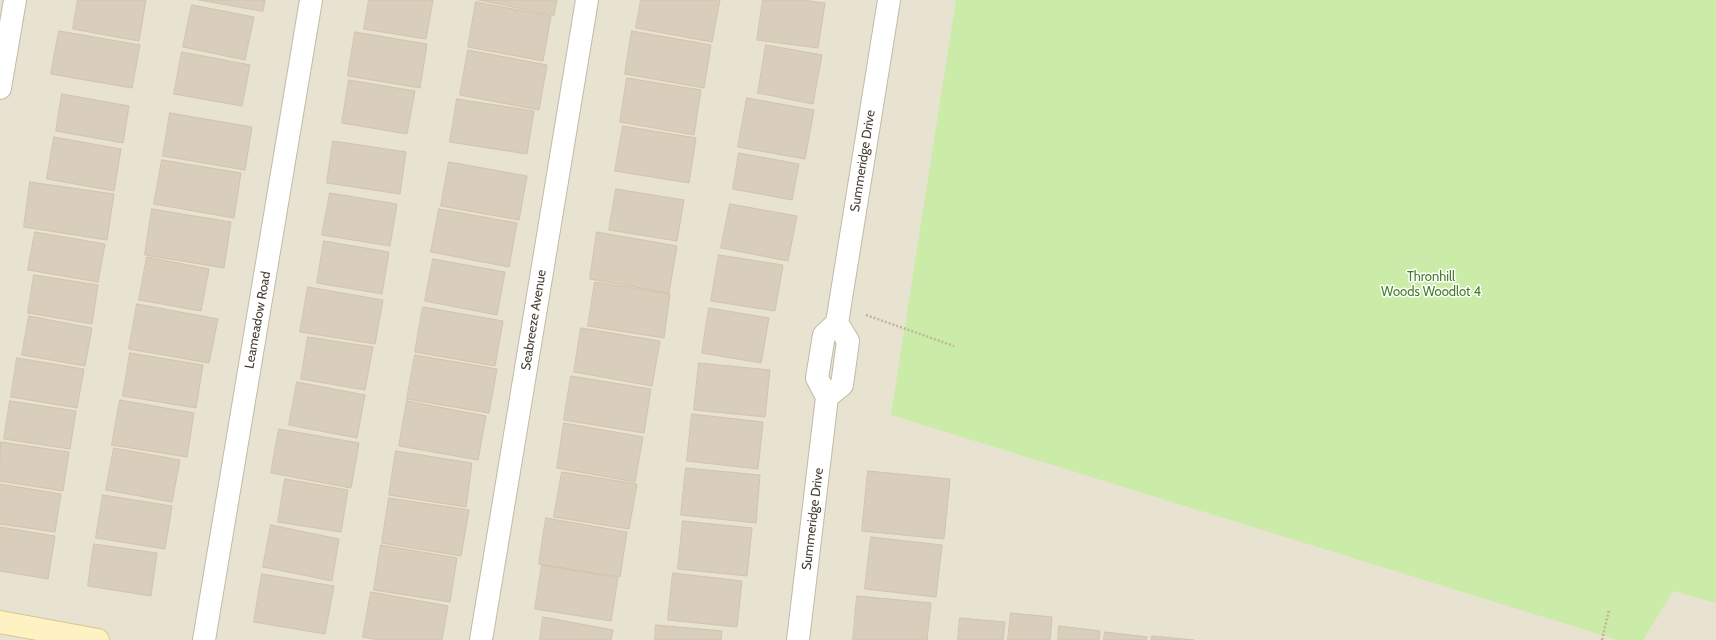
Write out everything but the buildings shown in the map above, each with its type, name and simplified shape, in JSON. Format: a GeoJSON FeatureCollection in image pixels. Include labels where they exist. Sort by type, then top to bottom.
{"type":"FeatureCollection","features":[{"type":"Feature","properties":{"kind":"street"},"geometry":{"type":"LineString","coordinates":[[0,88],[15,0]]}},
{"type":"Feature","properties":{"kind":"street","name":"Leameadow Road"},"geometry":{"type":"LineString","coordinates":[[204,640],[311,0]]}},
{"type":"Feature","properties":{"kind":"street","name":"Seabreeze Avenue"},"geometry":{"type":"LineString","coordinates":[[481,640],[588,0]]}},
{"type":"Feature","properties":{"kind":"street","name":"Summeridge Drive"},"geometry":{"type":"LineString","coordinates":[[798,640],[827,397],[817,378],[824,335],[837,323],[889,0]]}},
{"type":"Feature","properties":{"kind":"street"},"geometry":{"type":"LineString","coordinates":[[0,622],[98,640]]}},
{"type":"Feature","properties":{"kind":"path"},"geometry":{"type":"LineString","coordinates":[[866,315],[954,346]]}},
{"type":"Feature","properties":{"kind":"path"},"geometry":{"type":"LineString","coordinates":[[1602,640],[1609,610]]}},
{"type":"Feature","properties":{"kind":"shaded area"},"geometry":{"type":"Polygon","coordinates":[[[0,0],[1716,0],[1716,640],[0,640],[0,0]]]}},
{"type":"Feature","properties":{"kind":"green space","name":"Thronhill Woods Woodlot 4"},"geometry":{"type":"Polygon","coordinates":[[[956,0],[1716,0],[1716,603],[1673,591],[1643,640],[1618,640],[891,415],[956,0]]]}}]}
